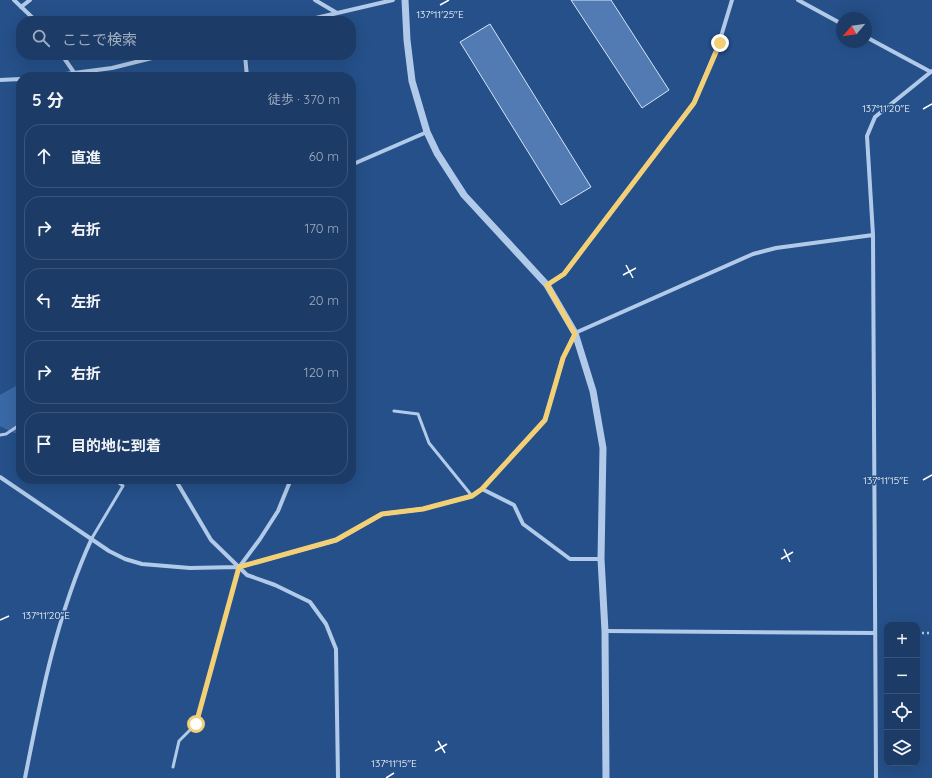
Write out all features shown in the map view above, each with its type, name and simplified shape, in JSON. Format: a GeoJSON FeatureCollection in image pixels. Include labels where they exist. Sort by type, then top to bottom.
{"type":"FeatureCollection","features":[{"type":"Feature","properties":{"kind":"street"},"geometry":{"type":"LineString","coordinates":[[14,0],[31,16]]}},
{"type":"Feature","properties":{"kind":"street"},"geometry":{"type":"LineString","coordinates":[[21,7],[30,0]]}},
{"type":"Feature","properties":{"kind":"street"},"geometry":{"type":"LineString","coordinates":[[315,0],[337,13]]}},
{"type":"Feature","properties":{"kind":"street"},"geometry":{"type":"LineString","coordinates":[[324,16],[393,0]]}},
{"type":"Feature","properties":{"kind":"street"},"geometry":{"type":"LineString","coordinates":[[405,0],[407,40],[412,81],[427,132],[444,167],[464,195],[547,285],[575,334],[593,391],[603,448],[601,559],[604,631],[606,778]]}},
{"type":"Feature","properties":{"kind":"street"},"geometry":{"type":"LineString","coordinates":[[547,285],[564,274],[694,103],[720,43],[732,0]]}},
{"type":"Feature","properties":{"kind":"street"},"geometry":{"type":"LineString","coordinates":[[798,0],[836,21]]}},
{"type":"Feature","properties":{"kind":"street"},"geometry":{"type":"LineString","coordinates":[[872,40],[931,71],[875,117],[867,136],[873,236],[876,778]]}},
{"type":"Feature","properties":{"kind":"street"},"geometry":{"type":"LineString","coordinates":[[65,60],[73,72]]}},
{"type":"Feature","properties":{"kind":"street"},"geometry":{"type":"LineString","coordinates":[[94,72],[144,60]]}},
{"type":"Feature","properties":{"kind":"street"},"geometry":{"type":"LineString","coordinates":[[245,60],[247,72]]}},
{"type":"Feature","properties":{"kind":"street"},"geometry":{"type":"LineString","coordinates":[[0,80],[16,79]]}},
{"type":"Feature","properties":{"kind":"street"},"geometry":{"type":"LineString","coordinates":[[356,163],[427,132]]}},
{"type":"Feature","properties":{"kind":"street"},"geometry":{"type":"LineString","coordinates":[[0,476],[109,551],[124,559],[142,564],[190,568],[239,567],[336,540],[382,514],[423,509],[472,496],[482,489],[545,420],[563,358],[575,334],[753,254],[776,248],[873,236]]}},
{"type":"Feature","properties":{"kind":"street"},"geometry":{"type":"LineString","coordinates":[[178,484],[211,540],[247,575],[275,584],[310,602],[326,624],[336,649],[338,778]]}},
{"type":"Feature","properties":{"kind":"street"},"geometry":{"type":"LineString","coordinates":[[239,567],[260,539],[278,511],[289,484]]}},
{"type":"Feature","properties":{"kind":"street"},"geometry":{"type":"LineString","coordinates":[[482,489],[514,505],[523,524],[570,559],[601,559]]}},
{"type":"Feature","properties":{"kind":"street"},"geometry":{"type":"LineString","coordinates":[[25,778],[39,707],[51,657],[76,573],[92,538]]}},
{"type":"Feature","properties":{"kind":"street"},"geometry":{"type":"LineString","coordinates":[[604,631],[875,633]]}},
{"type":"Feature","properties":{"kind":"lane"},"geometry":{"type":"LineString","coordinates":[[394,411],[418,414],[429,443],[472,496]]}},
{"type":"Feature","properties":{"kind":"lane"},"geometry":{"type":"LineString","coordinates":[[0,435],[6,434],[16,427]]}},
{"type":"Feature","properties":{"kind":"lane"},"geometry":{"type":"LineString","coordinates":[[92,538],[123,486],[120,484]]}},
{"type":"Feature","properties":{"kind":"lane"},"geometry":{"type":"LineString","coordinates":[[173,767],[179,741],[196,724],[239,567]]}},
{"type":"Feature","properties":{"kind":"path"},"geometry":{"type":"LineString","coordinates":[[920,633],[932,633]]}},
{"type":"Feature","properties":{"kind":"shaded area"},"geometry":{"type":"Polygon","coordinates":[[[16,386],[16,433],[0,426],[0,395],[16,386]]]}},
{"type":"Feature","properties":{"kind":"building"},"geometry":{"type":"Polygon","coordinates":[[[571,0],[611,0],[669,90],[642,108],[571,0]]]}},
{"type":"Feature","properties":{"kind":"building"},"geometry":{"type":"Polygon","coordinates":[[[490,24],[591,187],[561,205],[460,42],[490,24]]]}},
{"type":"Feature","properties":{"kind":"route"},"geometry":{"type":"LineString","coordinates":[[196,724],[239,567],[336,540],[382,514],[423,509],[472,496],[482,489],[545,420],[563,358],[575,334],[547,285],[564,274],[694,103],[720,43]]}}]}
